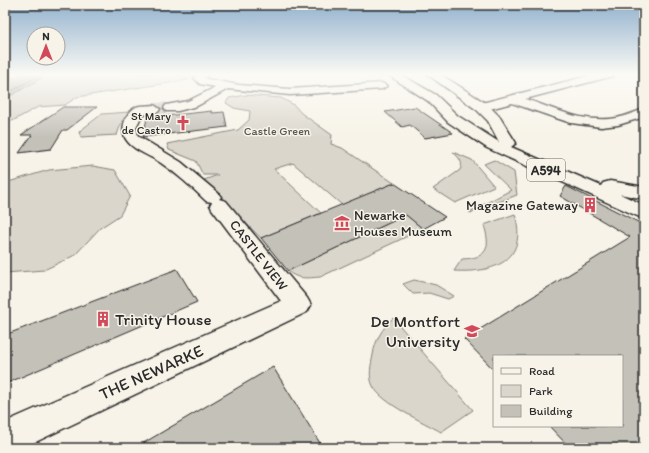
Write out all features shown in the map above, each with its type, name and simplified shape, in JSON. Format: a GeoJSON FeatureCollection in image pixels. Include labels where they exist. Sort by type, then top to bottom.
{"type":"FeatureCollection","features":[{"type":"Feature","properties":{"kind":"main road","name":"A594"},"geometry":{"type":"LineString","coordinates":[[411,95],[428,107],[453,119],[493,146],[644,213]]}},
{"type":"Feature","properties":{"kind":"main road","name":"A594"},"geometry":{"type":"LineString","coordinates":[[427,95],[453,119]]}},
{"type":"Feature","properties":{"kind":"main road","name":"A594"},"geometry":{"type":"LineString","coordinates":[[440,95],[468,117],[508,144],[564,171],[617,190],[644,194]]}},
{"type":"Feature","properties":{"kind":"main road"},"geometry":{"type":"LineString","coordinates":[[464,95],[482,107],[494,119],[508,144]]}},
{"type":"Feature","properties":{"kind":"street"},"geometry":{"type":"LineString","coordinates":[[170,108],[204,99],[211,95]]}},
{"type":"Feature","properties":{"kind":"street"},"geometry":{"type":"LineString","coordinates":[[482,107],[528,95]]}},
{"type":"Feature","properties":{"kind":"street"},"geometry":{"type":"LineString","coordinates":[[513,99],[567,119],[597,124],[617,122],[644,113]]}},
{"type":"Feature","properties":{"kind":"street","name":"CASTLE VIEW"},"geometry":{"type":"LineString","coordinates":[[154,109],[140,110],[136,114],[129,129],[130,136],[138,144],[160,156],[193,179],[216,201],[298,305]]}},
{"type":"Feature","properties":{"kind":"street","name":"THE NEWARKE"},"geometry":{"type":"LineString","coordinates":[[5,439],[298,305]]}},
{"type":"Feature","properties":{"kind":"green space"},"geometry":{"type":"Polygon","coordinates":[[[12,95],[89,95],[77,97],[65,105],[38,107],[5,125],[5,99],[12,95]]]}},
{"type":"Feature","properties":{"kind":"green space","name":"Castle Green"},"geometry":{"type":"Polygon","coordinates":[[[248,95],[281,98],[294,105],[301,113],[332,135],[331,144],[342,148],[394,183],[342,205],[293,163],[274,169],[321,213],[261,238],[204,180],[218,175],[203,175],[196,161],[169,150],[167,144],[238,130],[249,120],[250,111],[234,108],[226,103],[229,98],[248,95]]]}},
{"type":"Feature","properties":{"kind":"green space"},"geometry":{"type":"Polygon","coordinates":[[[129,112],[122,121],[117,135],[81,137],[79,132],[102,114],[129,112]]]}},
{"type":"Feature","properties":{"kind":"green space"},"geometry":{"type":"Polygon","coordinates":[[[453,152],[472,160],[494,186],[455,203],[433,189],[460,170],[461,162],[453,152]]]}},
{"type":"Feature","properties":{"kind":"green space"},"geometry":{"type":"Polygon","coordinates":[[[494,160],[514,172],[517,195],[470,213],[469,212],[511,190],[484,164],[494,160]]]}},
{"type":"Feature","properties":{"kind":"green space"},"geometry":{"type":"Polygon","coordinates":[[[93,166],[115,170],[130,196],[120,215],[100,228],[75,255],[44,270],[5,273],[5,183],[49,170],[93,166]]]}},
{"type":"Feature","properties":{"kind":"green space"},"geometry":{"type":"Polygon","coordinates":[[[515,214],[518,230],[517,243],[512,254],[504,261],[482,270],[454,271],[462,259],[477,256],[482,254],[485,250],[487,240],[484,225],[515,214]]]}},
{"type":"Feature","properties":{"kind":"green space"},"geometry":{"type":"Polygon","coordinates":[[[406,215],[423,229],[320,277],[299,277],[288,271],[406,215]]]}},
{"type":"Feature","properties":{"kind":"green space"},"geometry":{"type":"Polygon","coordinates":[[[414,280],[436,285],[454,296],[448,299],[429,293],[413,294],[403,284],[414,280]]]}},
{"type":"Feature","properties":{"kind":"green space"},"geometry":{"type":"Polygon","coordinates":[[[393,318],[473,410],[441,432],[394,406],[378,393],[371,382],[370,370],[375,344],[382,331],[393,318]]]}},
{"type":"Feature","properties":{"kind":"water"},"geometry":{"type":"Polygon","coordinates":[[[5,95],[12,95],[5,99],[5,95]]]}},
{"type":"Feature","properties":{"kind":"building"},"geometry":{"type":"Polygon","coordinates":[[[63,107],[97,107],[67,130],[63,130],[51,149],[19,153],[32,135],[21,135],[63,107]]]}},
{"type":"Feature","properties":{"kind":"building"},"geometry":{"type":"Polygon","coordinates":[[[415,107],[453,133],[425,138],[410,125],[402,127],[385,112],[415,107]]]}},
{"type":"Feature","properties":{"kind":"building","name":"St Mary de Castro"},"geometry":{"type":"Polygon","coordinates":[[[212,111],[212,113],[224,112],[227,127],[143,137],[147,118],[212,111]]]}},
{"type":"Feature","properties":{"kind":"building","name":"Newarke Houses Museum"},"geometry":{"type":"Polygon","coordinates":[[[394,183],[445,217],[423,229],[406,215],[288,271],[261,238],[394,183]]]}},
{"type":"Feature","properties":{"kind":"building"},"geometry":{"type":"Polygon","coordinates":[[[566,186],[644,225],[644,448],[570,448],[550,427],[623,427],[623,355],[493,355],[493,369],[464,339],[630,237],[560,196],[566,186]]]}},
{"type":"Feature","properties":{"kind":"building","name":"Trinity House"},"geometry":{"type":"Polygon","coordinates":[[[177,269],[197,302],[5,384],[5,335],[177,269]]]}},
{"type":"Feature","properties":{"kind":"building"},"geometry":{"type":"Polygon","coordinates":[[[273,367],[323,448],[135,448],[273,367]]]}},
{"type":"Feature","properties":{"kind":"tunnel"},"geometry":{"type":"LineString","coordinates":[[154,109],[170,108]]}},
{"type":"Feature","properties":{"kind":"place","name":"St Mary de Castro"},"geometry":{"type":"Point","coordinates":[183,123]}},
{"type":"Feature","properties":{"kind":"place","name":"Magazine Gateway"},"geometry":{"type":"Point","coordinates":[590,205]}},
{"type":"Feature","properties":{"kind":"place","name":"Newarke Houses Museum"},"geometry":{"type":"Point","coordinates":[342,223]}},
{"type":"Feature","properties":{"kind":"place","name":"Trinity House"},"geometry":{"type":"Point","coordinates":[103,319]}},
{"type":"Feature","properties":{"kind":"place","name":"De Montfort University"},"geometry":{"type":"Point","coordinates":[472,331]}}]}
